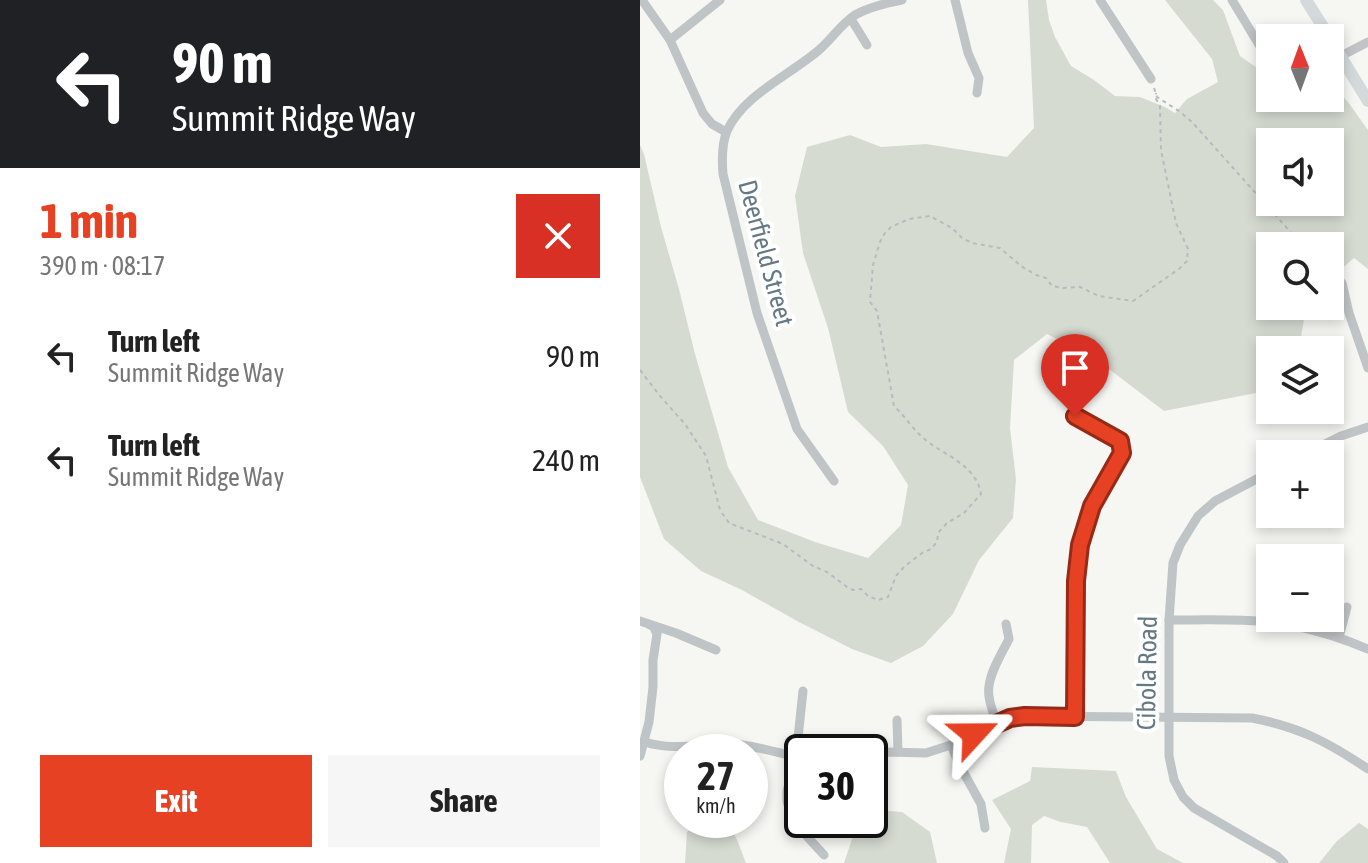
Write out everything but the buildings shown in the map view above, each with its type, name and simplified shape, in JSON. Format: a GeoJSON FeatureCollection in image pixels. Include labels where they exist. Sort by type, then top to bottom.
{"type":"FeatureCollection","features":[{"type":"Feature","properties":{"kind":"main road"},"geometry":{"type":"LineString","coordinates":[[1306,0],[1321,24]]}},
{"type":"Feature","properties":{"kind":"main road"},"geometry":{"type":"LineString","coordinates":[[1344,61],[1368,101]]}},
{"type":"Feature","properties":{"kind":"street"},"geometry":{"type":"LineString","coordinates":[[642,0],[670,40],[703,113],[712,124],[726,132],[745,105],[821,48],[837,29],[856,15],[902,0]]}},
{"type":"Feature","properties":{"kind":"street"},"geometry":{"type":"LineString","coordinates":[[670,40],[720,0]]}},
{"type":"Feature","properties":{"kind":"street"},"geometry":{"type":"LineString","coordinates":[[955,0],[968,53],[979,78],[977,93]]}},
{"type":"Feature","properties":{"kind":"street"},"geometry":{"type":"LineString","coordinates":[[1100,0],[1151,79]]}},
{"type":"Feature","properties":{"kind":"street"},"geometry":{"type":"LineString","coordinates":[[1232,0],[1256,40]]}},
{"type":"Feature","properties":{"kind":"street"},"geometry":{"type":"LineString","coordinates":[[851,19],[867,45]]}},
{"type":"Feature","properties":{"kind":"street"},"geometry":{"type":"LineString","coordinates":[[1344,54],[1368,42]]}},
{"type":"Feature","properties":{"kind":"street","name":"Deerfield Street"},"geometry":{"type":"LineString","coordinates":[[726,132],[723,174],[757,313],[797,429],[834,481]]}},
{"type":"Feature","properties":{"kind":"street"},"geometry":{"type":"LineString","coordinates":[[1344,292],[1368,368]]}},
{"type":"Feature","properties":{"kind":"street"},"geometry":{"type":"LineString","coordinates":[[1075,416],[1120,441],[1122,453],[1092,506],[1080,545],[1076,581],[1075,717]]}},
{"type":"Feature","properties":{"kind":"street"},"geometry":{"type":"LineString","coordinates":[[1333,440],[1368,427]]}},
{"type":"Feature","properties":{"kind":"street","name":"Cibola Road"},"geometry":{"type":"LineString","coordinates":[[1256,479],[1215,501],[1198,516],[1188,529],[1173,563],[1169,620],[1169,756],[1174,780],[1183,797],[1194,808],[1284,863]]}},
{"type":"Feature","properties":{"kind":"street"},"geometry":{"type":"LineString","coordinates":[[1339,637],[1347,607]]}},
{"type":"Feature","properties":{"kind":"street"},"geometry":{"type":"LineString","coordinates":[[1169,620],[1281,624],[1339,637],[1368,649]]}},
{"type":"Feature","properties":{"kind":"street"},"geometry":{"type":"LineString","coordinates":[[645,623],[716,650]]}},
{"type":"Feature","properties":{"kind":"street"},"geometry":{"type":"LineString","coordinates":[[640,756],[649,722],[657,634],[653,626],[645,623]]}},
{"type":"Feature","properties":{"kind":"street"},"geometry":{"type":"LineString","coordinates":[[997,724],[989,685],[1009,639],[1006,624]]}},
{"type":"Feature","properties":{"kind":"street"},"geometry":{"type":"LineString","coordinates":[[800,734],[803,691]]}},
{"type":"Feature","properties":{"kind":"street"},"geometry":{"type":"LineString","coordinates":[[888,752],[926,753],[1010,718],[1025,716],[1252,718],[1309,734],[1368,769]]}},
{"type":"Feature","properties":{"kind":"street"},"geometry":{"type":"LineString","coordinates":[[897,720],[898,752]]}},
{"type":"Feature","properties":{"kind":"street"},"geometry":{"type":"LineString","coordinates":[[645,742],[677,748],[726,744],[784,754]]}},
{"type":"Feature","properties":{"kind":"street"},"geometry":{"type":"LineString","coordinates":[[951,745],[981,804],[985,828]]}},
{"type":"Feature","properties":{"kind":"street"},"geometry":{"type":"LineString","coordinates":[[808,838],[824,855]]}},
{"type":"Feature","properties":{"kind":"path"},"geometry":{"type":"LineString","coordinates":[[1151,79],[1159,99],[1192,122],[1290,232]]}},
{"type":"Feature","properties":{"kind":"path"},"geometry":{"type":"LineString","coordinates":[[640,370],[685,424],[706,456],[720,510],[729,523],[783,544],[853,590],[861,589],[878,600],[888,597],[896,576],[913,559],[931,549],[937,542],[938,533],[947,523],[964,513],[981,494],[975,478],[965,466],[933,446],[894,406],[877,311],[870,302],[873,265],[880,242],[891,227],[918,216],[930,216],[972,243],[1000,248],[1021,266],[1046,278],[1052,286],[1080,287],[1099,296],[1133,301],[1187,261],[1188,249],[1176,223],[1161,150],[1160,106],[1156,93]]}},
{"type":"Feature","properties":{"kind":"path"},"geometry":{"type":"LineString","coordinates":[[1344,311],[1348,310]]}},
{"type":"Feature","properties":{"kind":"shaded area"},"geometry":{"type":"Polygon","coordinates":[[[1028,0],[1046,0],[1055,37],[1071,66],[1115,96],[1140,97],[1175,113],[1187,99],[1218,82],[1212,59],[1165,0],[1213,0],[1223,10],[1240,56],[1256,67],[1256,112],[1344,112],[1344,98],[1368,130],[1368,269],[1354,258],[1344,267],[1344,232],[1256,232],[1256,320],[1304,320],[1301,336],[1256,336],[1256,393],[1164,411],[1092,356],[1047,334],[1014,360],[1010,428],[1016,479],[1013,518],[979,560],[953,614],[923,646],[891,663],[852,649],[701,571],[664,539],[640,477],[640,145],[728,467],[758,520],[868,558],[901,525],[908,485],[883,446],[848,412],[828,328],[803,253],[795,196],[807,147],[850,135],[881,147],[926,144],[1007,157],[1034,128],[1028,0]]]}},
{"type":"Feature","properties":{"kind":"shaded area"},"geometry":{"type":"Polygon","coordinates":[[[1032,767],[1116,771],[1126,797],[1157,849],[1183,863],[1110,863],[1087,827],[1044,816],[1032,825],[1031,863],[1004,863],[1011,829],[992,800],[1030,781],[1032,767]]]}},
{"type":"Feature","properties":{"kind":"shaded area"},"geometry":{"type":"Polygon","coordinates":[[[888,811],[902,812],[930,832],[937,863],[844,863],[852,839],[888,838],[888,811]]]}},
{"type":"Feature","properties":{"kind":"shaded area"},"geometry":{"type":"Polygon","coordinates":[[[1359,823],[1368,829],[1368,863],[1319,863],[1337,841],[1359,823]]]}},
{"type":"Feature","properties":{"kind":"shaded area"},"geometry":{"type":"Polygon","coordinates":[[[687,838],[736,838],[746,863],[685,863],[687,838]]]}},
{"type":"Feature","properties":{"kind":"route"},"geometry":{"type":"LineString","coordinates":[[974,734],[1010,718],[1075,717],[1076,581],[1080,545],[1092,506],[1122,453],[1120,441],[1075,416]]}}]}
